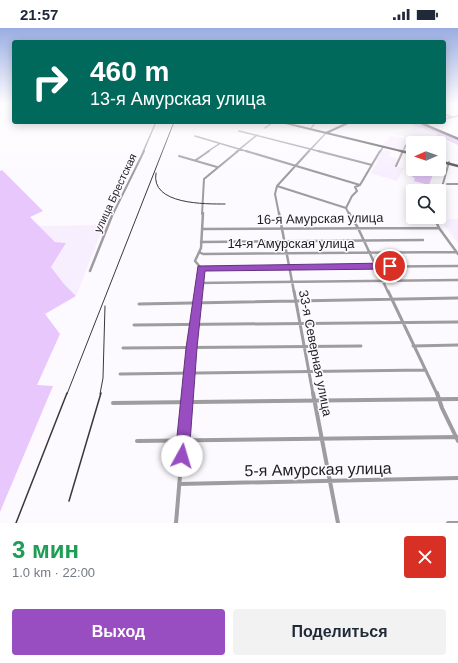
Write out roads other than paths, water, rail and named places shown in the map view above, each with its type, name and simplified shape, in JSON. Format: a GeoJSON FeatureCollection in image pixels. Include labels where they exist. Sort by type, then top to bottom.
{"type":"FeatureCollection","features":[{"type":"Feature","properties":{"kind":"main road"},"geometry":{"type":"LineString","coordinates":[[306,127],[310,128]]}},
{"type":"Feature","properties":{"kind":"main road"},"geometry":{"type":"LineString","coordinates":[[306,127],[406,152]]}},
{"type":"Feature","properties":{"kind":"main road"},"geometry":{"type":"LineString","coordinates":[[326,133],[339,127]]}},
{"type":"Feature","properties":{"kind":"main road"},"geometry":{"type":"LineString","coordinates":[[429,127],[458,140]]}},
{"type":"Feature","properties":{"kind":"main road"},"geometry":{"type":"LineString","coordinates":[[326,133],[406,152]]}},
{"type":"Feature","properties":{"kind":"main road"},"geometry":{"type":"LineString","coordinates":[[446,161],[458,165]]}},
{"type":"Feature","properties":{"kind":"street","name":"улица Брестская"},"geometry":{"type":"LineString","coordinates":[[90,271],[115,208],[146,147],[154,127]]}},
{"type":"Feature","properties":{"kind":"street"},"geometry":{"type":"LineString","coordinates":[[239,131],[372,165]]}},
{"type":"Feature","properties":{"kind":"street"},"geometry":{"type":"LineString","coordinates":[[138,442],[172,440],[183,442],[322,438],[457,438],[364,240],[346,208],[277,186],[326,133]]}},
{"type":"Feature","properties":{"kind":"street"},"geometry":{"type":"LineString","coordinates":[[176,523],[190,374],[191,348],[201,268],[195,261],[200,252],[204,179],[256,135]]}},
{"type":"Feature","properties":{"kind":"street"},"geometry":{"type":"LineString","coordinates":[[195,136],[360,185]]}},
{"type":"Feature","properties":{"kind":"street"},"geometry":{"type":"LineString","coordinates":[[195,161],[219,144]]}},
{"type":"Feature","properties":{"kind":"street"},"geometry":{"type":"LineString","coordinates":[[404,149],[406,145]]}},
{"type":"Feature","properties":{"kind":"street"},"geometry":{"type":"LineString","coordinates":[[346,208],[352,196],[357,191],[356,187],[360,185],[383,147]]}},
{"type":"Feature","properties":{"kind":"street"},"geometry":{"type":"LineString","coordinates":[[396,166],[402,153]]}},
{"type":"Feature","properties":{"kind":"street"},"geometry":{"type":"LineString","coordinates":[[179,156],[217,168]]}},
{"type":"Feature","properties":{"kind":"street"},"geometry":{"type":"LineString","coordinates":[[443,184],[449,162]]}},
{"type":"Feature","properties":{"kind":"street"},"geometry":{"type":"LineString","coordinates":[[447,184],[458,184]]}},
{"type":"Feature","properties":{"kind":"street","name":"33-я Северная улица"},"geometry":{"type":"LineString","coordinates":[[277,186],[275,194],[338,523]]}},
{"type":"Feature","properties":{"kind":"street"},"geometry":{"type":"LineString","coordinates":[[437,224],[457,253]]}},
{"type":"Feature","properties":{"kind":"street","name":"16-я Амурская улица"},"geometry":{"type":"LineString","coordinates":[[202,230],[439,228]]}},
{"type":"Feature","properties":{"kind":"street"},"geometry":{"type":"LineString","coordinates":[[201,242],[423,240]]}},
{"type":"Feature","properties":{"kind":"street","name":"14-я Амурская улица"},"geometry":{"type":"LineString","coordinates":[[200,252],[203,254],[457,253]]}},
{"type":"Feature","properties":{"kind":"street"},"geometry":{"type":"LineString","coordinates":[[201,268],[458,266]]}},
{"type":"Feature","properties":{"kind":"street"},"geometry":{"type":"LineString","coordinates":[[199,283],[458,280]]}},
{"type":"Feature","properties":{"kind":"street"},"geometry":{"type":"LineString","coordinates":[[139,304],[458,298]]}},
{"type":"Feature","properties":{"kind":"street"},"geometry":{"type":"LineString","coordinates":[[134,325],[458,322]]}},
{"type":"Feature","properties":{"kind":"street"},"geometry":{"type":"LineString","coordinates":[[413,346],[458,345]]}},
{"type":"Feature","properties":{"kind":"street"},"geometry":{"type":"LineString","coordinates":[[124,348],[361,346]]}},
{"type":"Feature","properties":{"kind":"street"},"geometry":{"type":"LineString","coordinates":[[120,374],[425,370]]}},
{"type":"Feature","properties":{"kind":"street"},"geometry":{"type":"LineString","coordinates":[[113,403],[458,399]]}},
{"type":"Feature","properties":{"kind":"street","name":"5-я Амурская улица"},"geometry":{"type":"LineString","coordinates":[[179,484],[458,478]]}},
{"type":"Feature","properties":{"kind":"street"},"geometry":{"type":"LineString","coordinates":[[448,523],[458,523]]}},
{"type":"Feature","properties":{"kind":"tram line"},"geometry":{"type":"LineString","coordinates":[[432,127],[458,138]]}},
{"type":"Feature","properties":{"kind":"railway"},"geometry":{"type":"LineString","coordinates":[[67,394],[172,127]]}},
{"type":"Feature","properties":{"kind":"railway"},"geometry":{"type":"LineString","coordinates":[[156,173],[156,184],[170,197],[193,203],[225,204]]}},
{"type":"Feature","properties":{"kind":"railway"},"geometry":{"type":"LineString","coordinates":[[100,394],[103,378],[105,306]]}},
{"type":"Feature","properties":{"kind":"railway"},"geometry":{"type":"LineString","coordinates":[[16,523],[67,393]]}},
{"type":"Feature","properties":{"kind":"railway"},"geometry":{"type":"LineString","coordinates":[[69,501],[101,393]]}}]}
